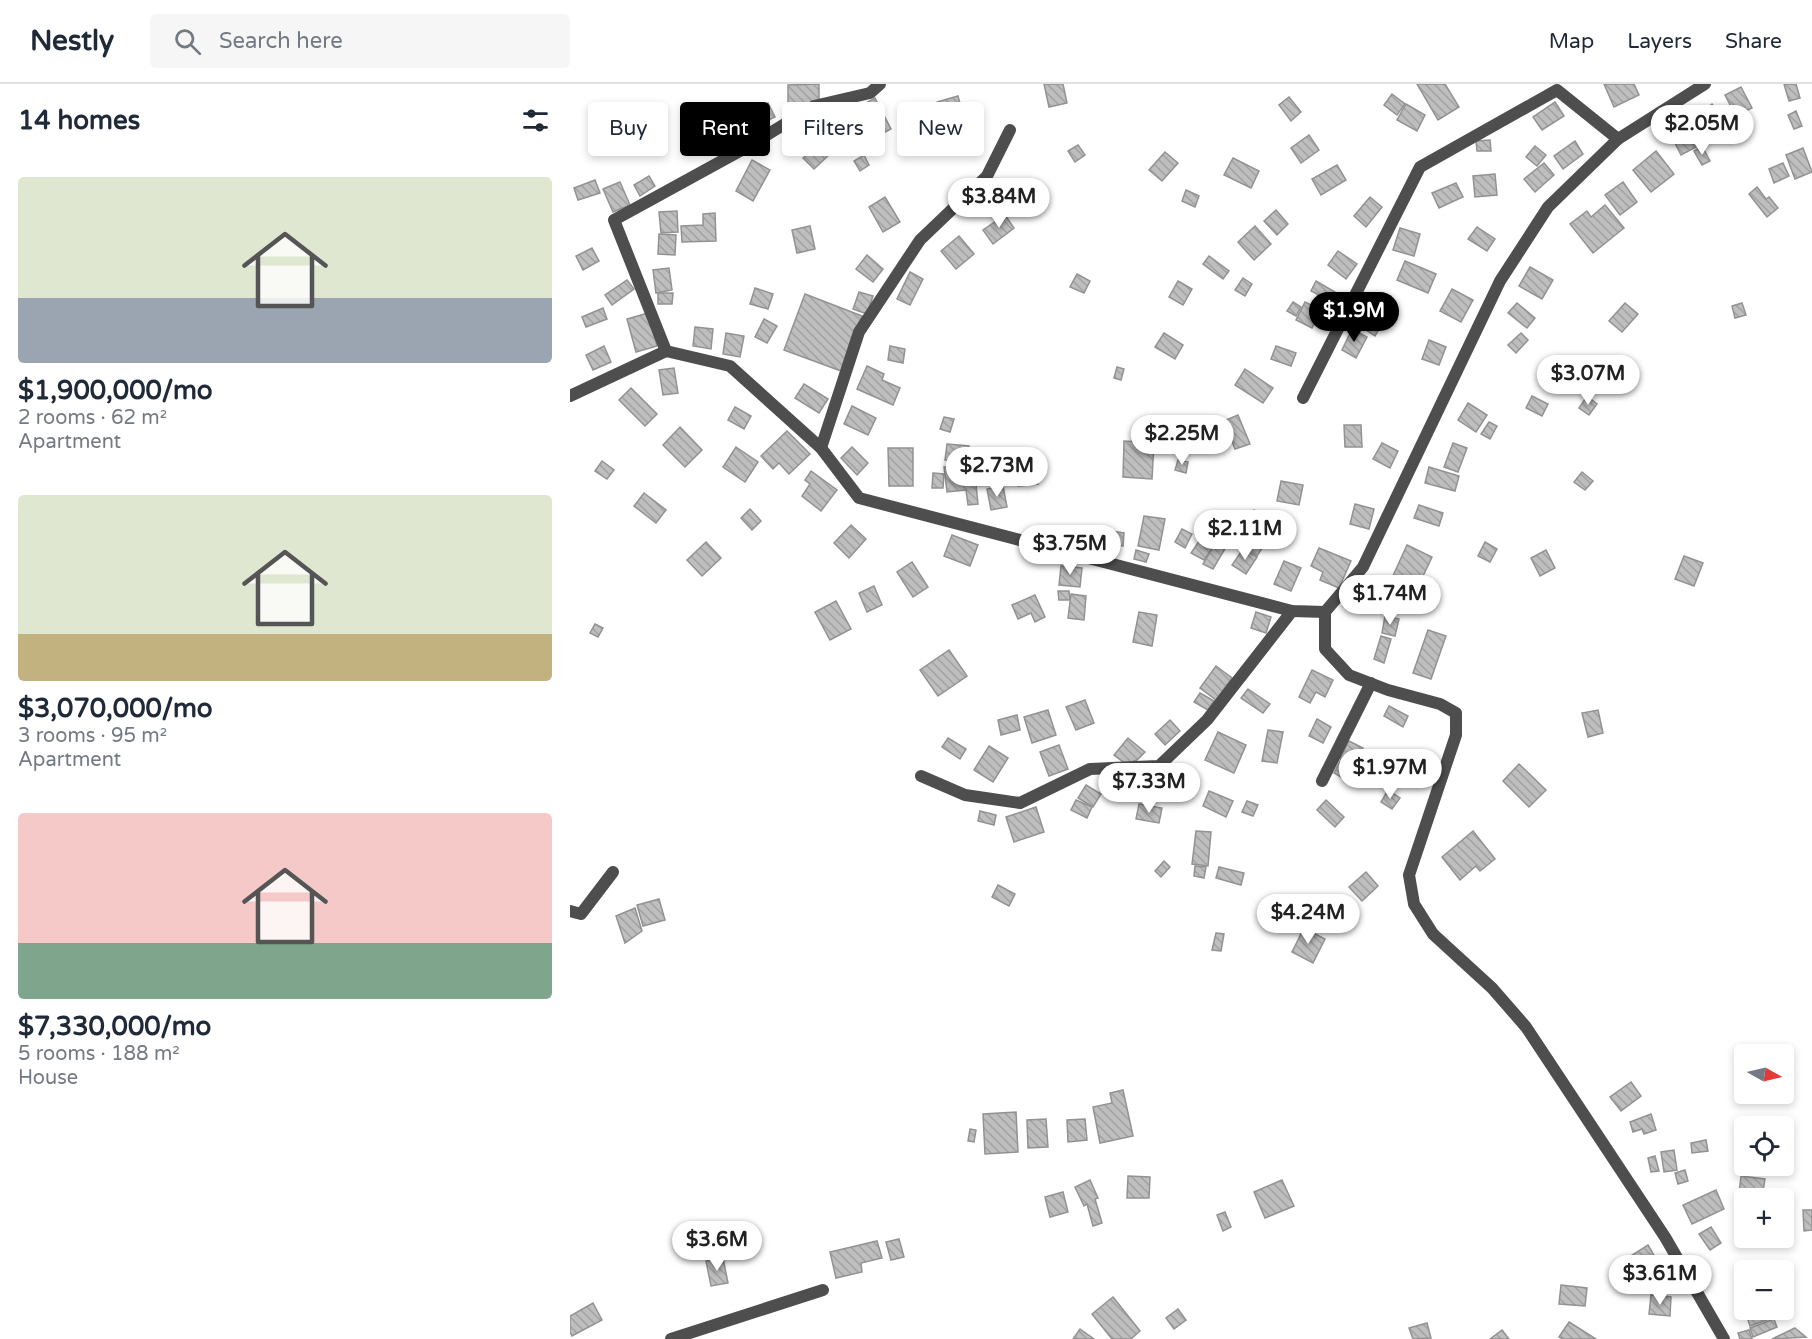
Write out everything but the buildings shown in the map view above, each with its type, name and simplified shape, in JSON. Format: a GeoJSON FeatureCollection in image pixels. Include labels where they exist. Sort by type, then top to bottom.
{"type":"FeatureCollection","features":[{"type":"Feature","properties":{"kind":"street"},"geometry":{"type":"LineString","coordinates":[[666,351],[614,220],[749,146],[814,106],[870,93],[880,84]]}},
{"type":"Feature","properties":{"kind":"street"},"geometry":{"type":"LineString","coordinates":[[1705,84],[1618,139],[1548,207],[1500,281],[1362,567],[1325,612],[1325,649],[1349,675],[1440,704],[1456,713],[1456,735],[1409,875],[1414,904],[1433,934],[1492,988],[1526,1027],[1665,1238],[1724,1339]]}},
{"type":"Feature","properties":{"kind":"street"},"geometry":{"type":"LineString","coordinates":[[1303,398],[1420,167],[1557,90],[1618,139]]}},
{"type":"Feature","properties":{"kind":"street"},"geometry":{"type":"LineString","coordinates":[[821,448],[859,332],[920,240],[987,176],[1010,130]]}},
{"type":"Feature","properties":{"kind":"street"},"geometry":{"type":"LineString","coordinates":[[570,396],[666,351],[730,366],[821,448],[860,498],[1292,611],[1325,612]]}},
{"type":"Feature","properties":{"kind":"street"},"geometry":{"type":"LineString","coordinates":[[921,776],[965,795],[1020,803],[1090,769],[1159,765],[1207,720],[1292,611]]}},
{"type":"Feature","properties":{"kind":"street"},"geometry":{"type":"LineString","coordinates":[[1322,781],[1371,683]]}},
{"type":"Feature","properties":{"kind":"street"},"geometry":{"type":"LineString","coordinates":[[570,911],[581,914],[613,872]]}},
{"type":"Feature","properties":{"kind":"street"},"geometry":{"type":"LineString","coordinates":[[674,1338],[823,1290]]}}]}
